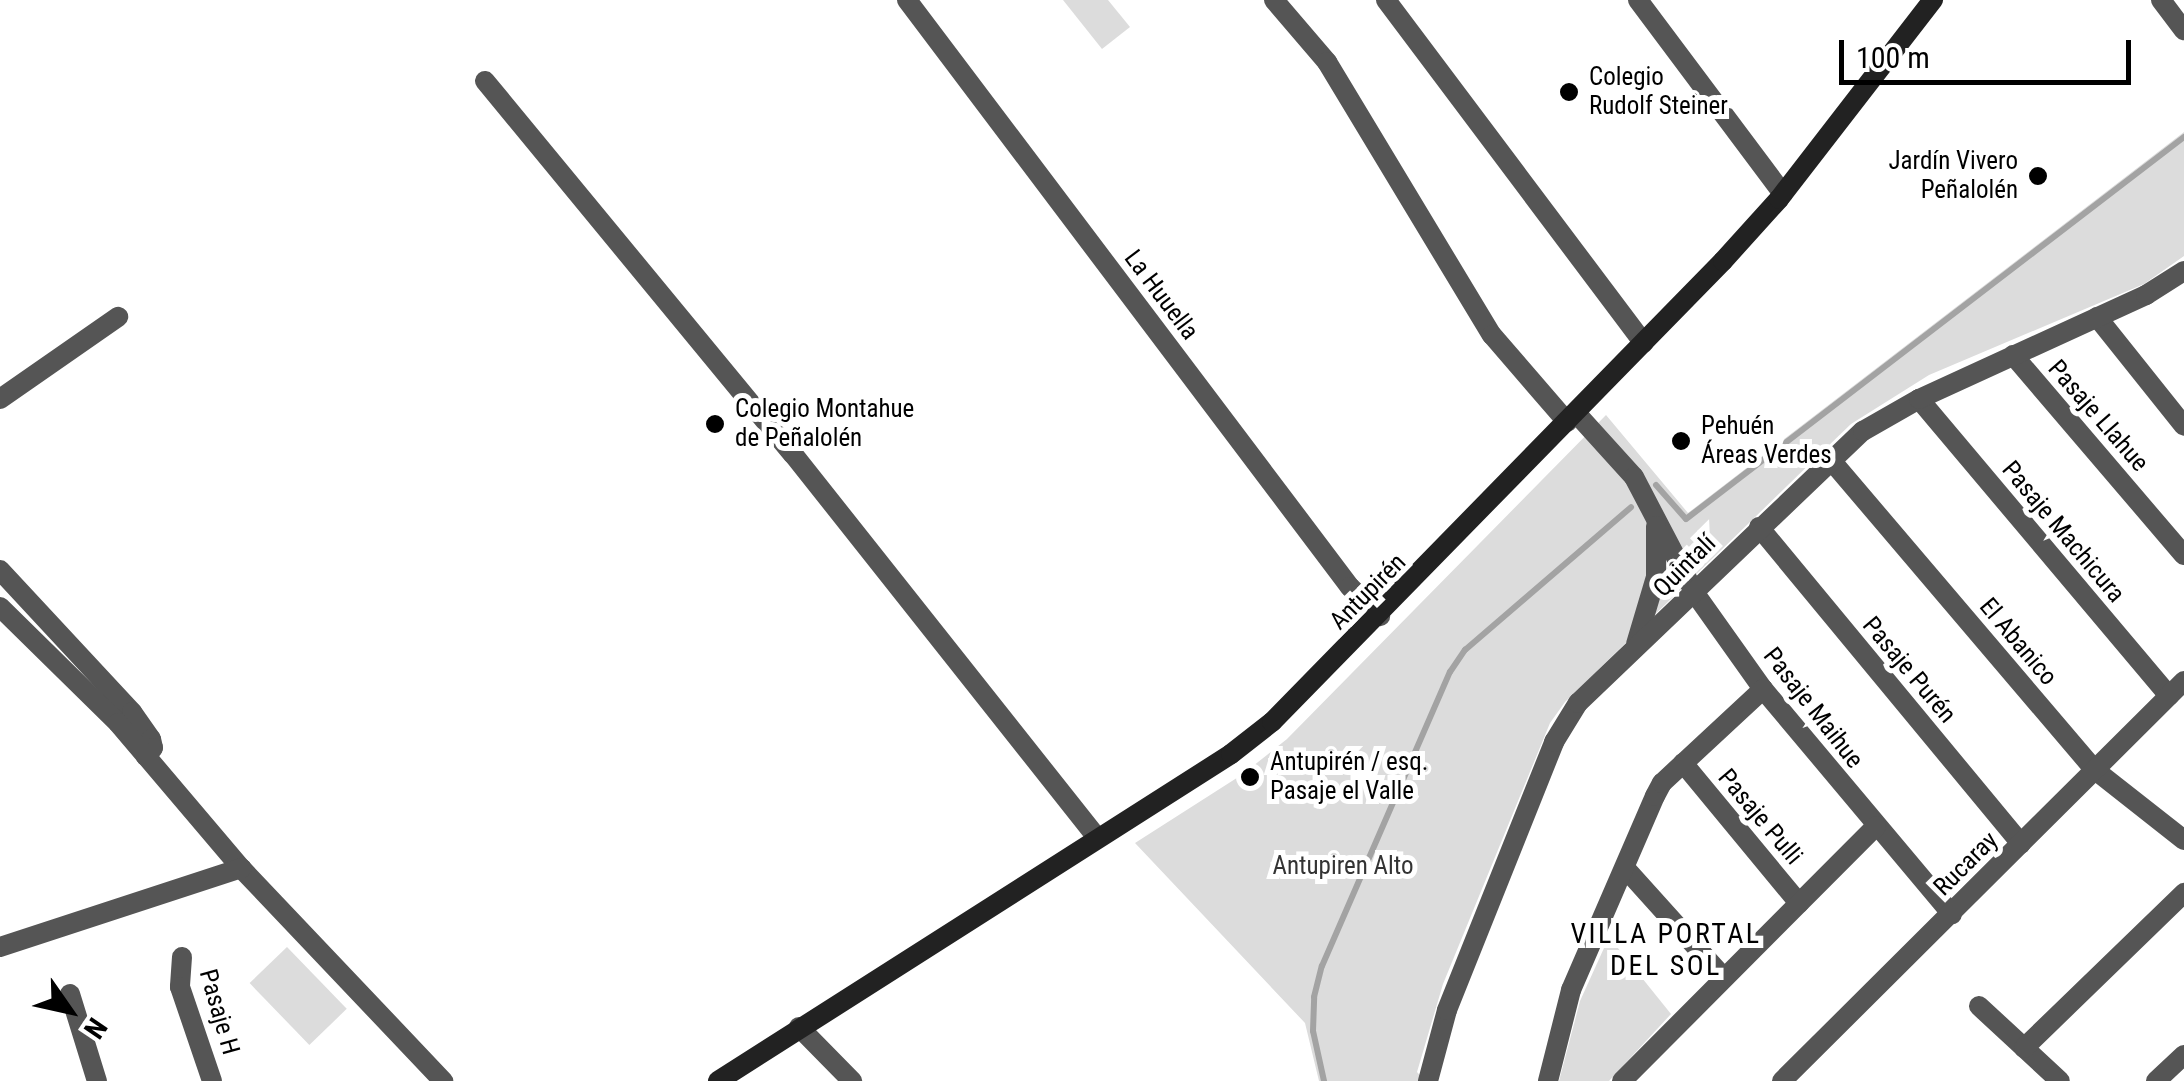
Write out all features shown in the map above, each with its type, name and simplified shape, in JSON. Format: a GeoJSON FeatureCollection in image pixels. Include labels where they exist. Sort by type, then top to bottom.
{"type":"FeatureCollection","features":[{"type":"Feature","properties":{"kind":"street","name":"La Huuella"},"geometry":{"type":"LineString","coordinates":[[908,0],[1350,587],[1380,616]]}},
{"type":"Feature","properties":{"kind":"street","name":"Pasaje Maihue"},"geometry":{"type":"LineString","coordinates":[[1274,0],[1328,62],[1492,336],[1634,476],[1694,592],[1763,689],[1952,914]]}},
{"type":"Feature","properties":{"kind":"street"},"geometry":{"type":"LineString","coordinates":[[1386,0],[1644,343]]}},
{"type":"Feature","properties":{"kind":"street"},"geometry":{"type":"LineString","coordinates":[[1638,0],[1783,194]]}},
{"type":"Feature","properties":{"kind":"street","name":"Antupirén"},"geometry":{"type":"LineString","coordinates":[[721,1080],[1272,722],[1572,418],[1783,194],[1933,0]]}},
{"type":"Feature","properties":{"kind":"street"},"geometry":{"type":"LineString","coordinates":[[2161,0],[2184,30]]}},
{"type":"Feature","properties":{"kind":"street"},"geometry":{"type":"LineString","coordinates":[[485,81],[793,454],[1098,837]]}},
{"type":"Feature","properties":{"kind":"street","name":"Quintalí"},"geometry":{"type":"LineString","coordinates":[[1432,1079],[1447,1010],[1565,717],[1863,431],[1919,399],[2146,295],[2184,271]]}},
{"type":"Feature","properties":{"kind":"street"},"geometry":{"type":"LineString","coordinates":[[2097,316],[2184,426]]}},
{"type":"Feature","properties":{"kind":"street"},"geometry":{"type":"LineString","coordinates":[[0,399],[118,317]]}},
{"type":"Feature","properties":{"kind":"street","name":"Pasaje Llahue"},"geometry":{"type":"LineString","coordinates":[[2012,356],[2184,555]]}},
{"type":"Feature","properties":{"kind":"street","name":"Pasaje Machicura"},"geometry":{"type":"LineString","coordinates":[[1919,399],[2176,689]]}},
{"type":"Feature","properties":{"kind":"street","name":"El Abanico"},"geometry":{"type":"LineString","coordinates":[[1830,459],[2095,770],[2184,840]]}},
{"type":"Feature","properties":{"kind":"street","name":"Pasaje Maihue"},"geometry":{"type":"LineString","coordinates":[[1635,649],[1656,578],[1656,519]]}},
{"type":"Feature","properties":{"kind":"street","name":"Pasaje Purén"},"geometry":{"type":"LineString","coordinates":[[1759,527],[2020,844]]}},
{"type":"Feature","properties":{"kind":"street"},"geometry":{"type":"LineString","coordinates":[[0,570],[132,712],[151,739],[153,748],[146,756]]}},
{"type":"Feature","properties":{"kind":"street"},"geometry":{"type":"LineString","coordinates":[[0,607],[146,756],[240,868],[443,1081]]}},
{"type":"Feature","properties":{"kind":"street"},"geometry":{"type":"LineString","coordinates":[[1548,1081],[1572,990],[1655,796],[1683,764],[1763,689]]}},
{"type":"Feature","properties":{"kind":"street","name":"Rucaray"},"geometry":{"type":"LineString","coordinates":[[1782,1081],[2176,689]]}},
{"type":"Feature","properties":{"kind":"street","name":"Pasaje Pulli"},"geometry":{"type":"LineString","coordinates":[[1683,764],[1799,903]]}},
{"type":"Feature","properties":{"kind":"street"},"geometry":{"type":"LineString","coordinates":[[1622,1081],[1876,826]]}},
{"type":"Feature","properties":{"kind":"street"},"geometry":{"type":"LineString","coordinates":[[0,947],[240,868]]}},
{"type":"Feature","properties":{"kind":"street"},"geometry":{"type":"LineString","coordinates":[[1625,868],[1723,978]]}},
{"type":"Feature","properties":{"kind":"street"},"geometry":{"type":"LineString","coordinates":[[2024,1048],[2184,893]]}},
{"type":"Feature","properties":{"kind":"street","name":"Pasaje H"},"geometry":{"type":"LineString","coordinates":[[182,957],[180,987],[212,1081]]}},
{"type":"Feature","properties":{"kind":"street"},"geometry":{"type":"LineString","coordinates":[[70,994],[97,1081]]}},
{"type":"Feature","properties":{"kind":"street"},"geometry":{"type":"LineString","coordinates":[[1979,1006],[2060,1081]]}},
{"type":"Feature","properties":{"kind":"street"},"geometry":{"type":"LineString","coordinates":[[799,1027],[852,1081]]}},
{"type":"Feature","properties":{"kind":"street"},"geometry":{"type":"LineString","coordinates":[[2156,1081],[2184,1055]]}},
{"type":"Feature","properties":{"kind":"green space"},"geometry":{"type":"Polygon","coordinates":[[[1063,0],[1108,0],[1130,27],[1102,49],[1063,0]]]}},
{"type":"Feature","properties":{"kind":"green space","name":"Antupiren Alto"},"geometry":{"type":"Polygon","coordinates":[[[2184,132],[2184,256],[2144,284],[1929,375],[1851,424],[1565,702],[1550,723],[1443,984],[1417,1072],[1425,1081],[1319,1081],[1305,1023],[1135,843],[1243,774],[1287,739],[1606,415],[1688,513],[2184,132]]]}},
{"type":"Feature","properties":{"kind":"green space"},"geometry":{"type":"Polygon","coordinates":[[[1609,937],[1671,1014],[1609,1081],[1559,1081],[1580,1001],[1609,937]]]}},
{"type":"Feature","properties":{"kind":"green space"},"geometry":{"type":"Polygon","coordinates":[[[287,947],[347,1009],[309,1045],[250,983],[287,947]]]}},
{"type":"Feature","properties":{"kind":"waterway"},"geometry":{"type":"LineString","coordinates":[[1656,485],[1686,519],[2184,137]]}},
{"type":"Feature","properties":{"kind":"waterway"},"geometry":{"type":"LineString","coordinates":[[1324,1081],[1313,1031],[1314,997],[1322,966],[1450,672],[1465,650],[1631,507]]}},
{"type":"Feature","properties":{"kind":"place","name":"Colegio Rudolf Steiner"},"geometry":{"type":"Point","coordinates":[1569,92]}},
{"type":"Feature","properties":{"kind":"place","name":"Jardín Vivero Peñalolén"},"geometry":{"type":"Point","coordinates":[2038,176]}},
{"type":"Feature","properties":{"kind":"place","name":"Colegio Montahue de Peñalolén"},"geometry":{"type":"Point","coordinates":[715,424]}},
{"type":"Feature","properties":{"kind":"place","name":"Pehuén Áreas Verdes"},"geometry":{"type":"Point","coordinates":[1681,441]}},
{"type":"Feature","properties":{"kind":"place","name":"Antupirén / esq. Pasaje el Valle"},"geometry":{"type":"Point","coordinates":[1250,777]}},
{"type":"Feature","properties":{"kind":"district","name":"VILLA PORTAL DEL SOL"},"geometry":{"type":"Point","coordinates":[1666,950]}}]}
